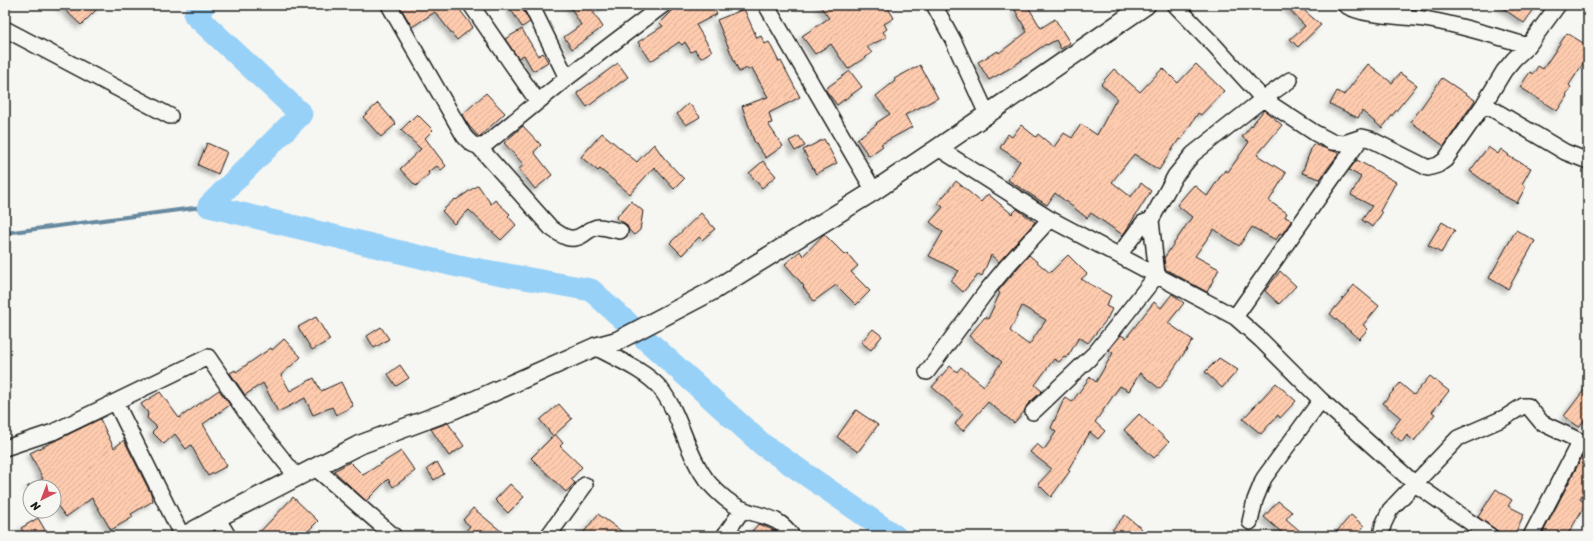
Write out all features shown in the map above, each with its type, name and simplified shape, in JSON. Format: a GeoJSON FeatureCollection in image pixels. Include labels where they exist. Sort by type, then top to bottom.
{"type":"FeatureCollection","features":[{"type":"Feature","properties":{"kind":"street"},"geometry":{"type":"LineString","coordinates":[[389,5],[464,136],[473,145],[479,147],[551,228],[565,238],[572,239],[598,227],[620,232]]}},
{"type":"Feature","properties":{"kind":"street"},"geometry":{"type":"LineString","coordinates":[[471,5],[538,102]]}},
{"type":"Feature","properties":{"kind":"street"},"geometry":{"type":"LineString","coordinates":[[531,5],[567,78]]}},
{"type":"Feature","properties":{"kind":"street"},"geometry":{"type":"LineString","coordinates":[[479,147],[485,145],[567,78],[663,5]]}},
{"type":"Feature","properties":{"kind":"street"},"geometry":{"type":"LineString","coordinates":[[766,5],[874,191]]}},
{"type":"Feature","properties":{"kind":"street"},"geometry":{"type":"LineString","coordinates":[[934,5],[953,40],[987,114]]}},
{"type":"Feature","properties":{"kind":"street"},"geometry":{"type":"LineString","coordinates":[[1175,5],[1263,99],[1315,133],[1332,142],[1344,143],[1362,137],[1370,139],[1428,168],[1438,165],[1445,160],[1484,104],[1504,71],[1528,46],[1558,5]]}},
{"type":"Feature","properties":{"kind":"street"},"geometry":{"type":"LineString","coordinates":[[1345,5],[1351,8],[1378,14],[1462,26],[1528,46]]}},
{"type":"Feature","properties":{"kind":"street"},"geometry":{"type":"LineString","coordinates":[[116,402],[183,536],[359,445],[455,409],[595,347],[617,341],[714,290],[874,191],[938,148],[1135,7]]}},
{"type":"Feature","properties":{"kind":"street"},"geometry":{"type":"LineString","coordinates":[[5,29],[170,116]]}},
{"type":"Feature","properties":{"kind":"street"},"geometry":{"type":"LineString","coordinates":[[1119,255],[1143,224],[1151,220],[1175,176],[1193,154],[1263,99],[1290,80]]}},
{"type":"Feature","properties":{"kind":"street"},"geometry":{"type":"LineString","coordinates":[[1484,104],[1565,152],[1588,161]]}},
{"type":"Feature","properties":{"kind":"street"},"geometry":{"type":"LineString","coordinates":[[1235,317],[1362,137]]}},
{"type":"Feature","properties":{"kind":"street"},"geometry":{"type":"LineString","coordinates":[[938,148],[1050,219],[1235,317],[1261,340],[1321,400],[1415,484],[1490,536]]}},
{"type":"Feature","properties":{"kind":"street"},"geometry":{"type":"LineString","coordinates":[[927,372],[993,283],[1050,219]]}},
{"type":"Feature","properties":{"kind":"street"},"geometry":{"type":"LineString","coordinates":[[1034,412],[1096,352],[1157,275],[1151,220]]}},
{"type":"Feature","properties":{"kind":"street"},"geometry":{"type":"LineString","coordinates":[[595,347],[644,374],[659,388],[675,414],[693,459],[709,483],[729,502],[743,509],[777,520],[787,528],[792,536]]}},
{"type":"Feature","properties":{"kind":"street"},"geometry":{"type":"LineString","coordinates":[[5,448],[53,432],[208,357],[250,417],[298,477]]}},
{"type":"Feature","properties":{"kind":"street"},"geometry":{"type":"LineString","coordinates":[[1250,522],[1255,500],[1264,478],[1321,400]]}},
{"type":"Feature","properties":{"kind":"street"},"geometry":{"type":"LineString","coordinates":[[1381,536],[1383,525],[1390,510],[1458,438],[1504,418],[1523,406],[1528,406],[1542,423],[1584,443],[1531,536]]}},
{"type":"Feature","properties":{"kind":"street"},"geometry":{"type":"LineString","coordinates":[[315,468],[346,493],[367,514],[394,536]]}},
{"type":"Feature","properties":{"kind":"street"},"geometry":{"type":"LineString","coordinates":[[548,536],[585,485]]}},
{"type":"Feature","properties":{"kind":"street"},"geometry":{"type":"LineString","coordinates":[[724,536],[743,509]]}},
{"type":"Feature","properties":{"kind":"street"},"geometry":{"type":"LineString","coordinates":[[216,518],[228,536]]}},
{"type":"Feature","properties":{"kind":"building"},"geometry":{"type":"Polygon","coordinates":[[[60,5],[101,5],[81,25],[60,5]]]}},
{"type":"Feature","properties":{"kind":"building"},"geometry":{"type":"Polygon","coordinates":[[[399,5],[456,5],[473,27],[457,40],[435,12],[412,27],[399,5]]]}},
{"type":"Feature","properties":{"kind":"building"},"geometry":{"type":"Polygon","coordinates":[[[508,5],[520,5],[530,22],[522,27],[508,5]]]}},
{"type":"Feature","properties":{"kind":"building"},"geometry":{"type":"Polygon","coordinates":[[[569,5],[606,5],[593,12],[603,27],[572,49],[564,37],[581,25],[569,5]]]}},
{"type":"Feature","properties":{"kind":"building"},"geometry":{"type":"Polygon","coordinates":[[[678,5],[712,5],[717,14],[696,25],[712,51],[701,58],[695,50],[691,52],[685,42],[682,45],[679,42],[651,61],[638,42],[663,26],[660,23],[678,5]]]}},
{"type":"Feature","properties":{"kind":"building"},"geometry":{"type":"Polygon","coordinates":[[[819,5],[886,5],[894,18],[884,24],[887,29],[883,32],[887,37],[867,47],[872,53],[848,69],[831,44],[815,54],[802,36],[829,18],[819,5]]]}},
{"type":"Feature","properties":{"kind":"building"},"geometry":{"type":"Polygon","coordinates":[[[1027,5],[1041,28],[1055,19],[1070,43],[1061,49],[1056,40],[1047,45],[1046,44],[1012,67],[989,80],[978,62],[998,51],[999,53],[1027,32],[1015,10],[1027,5]]]}},
{"type":"Feature","properties":{"kind":"building"},"geometry":{"type":"Polygon","coordinates":[[[1285,5],[1298,5],[1321,25],[1298,47],[1290,39],[1305,26],[1285,5]]]}},
{"type":"Feature","properties":{"kind":"building"},"geometry":{"type":"Polygon","coordinates":[[[1498,5],[1537,5],[1524,23],[1498,5]]]}},
{"type":"Feature","properties":{"kind":"building"},"geometry":{"type":"Polygon","coordinates":[[[744,9],[757,38],[761,36],[765,44],[769,42],[800,97],[769,113],[772,123],[768,124],[783,146],[766,158],[754,141],[742,106],[768,97],[752,68],[748,70],[747,68],[739,72],[717,20],[744,9]]]}},
{"type":"Feature","properties":{"kind":"building"},"geometry":{"type":"Polygon","coordinates":[[[522,29],[538,56],[543,53],[548,62],[533,71],[524,55],[518,58],[505,39],[522,29]]]}},
{"type":"Feature","properties":{"kind":"building"},"geometry":{"type":"Polygon","coordinates":[[[1567,33],[1588,46],[1588,56],[1569,85],[1571,87],[1566,95],[1567,96],[1557,111],[1520,87],[1530,72],[1533,74],[1538,66],[1543,69],[1567,33]]]}},
{"type":"Feature","properties":{"kind":"building"},"geometry":{"type":"Polygon","coordinates":[[[618,63],[628,77],[587,107],[577,93],[618,63]]]}},
{"type":"Feature","properties":{"kind":"building"},"geometry":{"type":"Polygon","coordinates":[[[1196,64],[1224,91],[1201,115],[1198,113],[1181,140],[1179,139],[1159,170],[1134,154],[1112,182],[1131,197],[1141,183],[1151,191],[1123,235],[1091,213],[1087,218],[1055,193],[1047,205],[1008,180],[1020,161],[1000,148],[1008,134],[1012,137],[1021,125],[1036,137],[1038,134],[1054,147],[1064,133],[1072,138],[1081,124],[1097,135],[1117,98],[1101,84],[1114,69],[1140,92],[1163,68],[1178,83],[1196,64]]]}},
{"type":"Feature","properties":{"kind":"building"},"geometry":{"type":"Polygon","coordinates":[[[1368,64],[1392,83],[1400,73],[1417,85],[1382,128],[1362,111],[1358,118],[1330,104],[1337,91],[1344,95],[1368,64]]]}},
{"type":"Feature","properties":{"kind":"building"},"geometry":{"type":"Polygon","coordinates":[[[920,65],[938,98],[905,115],[912,127],[881,144],[883,146],[869,156],[857,139],[877,124],[876,123],[890,114],[876,96],[895,81],[894,79],[920,65]]]}},
{"type":"Feature","properties":{"kind":"building"},"geometry":{"type":"Polygon","coordinates":[[[850,71],[862,87],[837,105],[825,89],[850,71]]]}},
{"type":"Feature","properties":{"kind":"building"},"geometry":{"type":"Polygon","coordinates":[[[1442,78],[1475,100],[1444,146],[1411,122],[1442,78]]]}},
{"type":"Feature","properties":{"kind":"building"},"geometry":{"type":"Polygon","coordinates":[[[486,93],[505,113],[479,137],[462,115],[486,93]]]}},
{"type":"Feature","properties":{"kind":"building"},"geometry":{"type":"Polygon","coordinates":[[[378,103],[396,124],[381,137],[363,117],[378,103]]]}},
{"type":"Feature","properties":{"kind":"building"},"geometry":{"type":"Polygon","coordinates":[[[689,103],[700,117],[686,125],[677,114],[689,103]]]}},
{"type":"Feature","properties":{"kind":"building"},"geometry":{"type":"Polygon","coordinates":[[[1264,110],[1282,125],[1257,155],[1286,173],[1269,201],[1287,213],[1285,217],[1292,220],[1282,234],[1280,233],[1276,240],[1252,227],[1239,246],[1214,229],[1195,256],[1219,269],[1207,292],[1165,269],[1164,258],[1192,217],[1177,205],[1194,185],[1207,196],[1225,170],[1228,172],[1249,142],[1242,137],[1264,110]]]}},
{"type":"Feature","properties":{"kind":"building"},"geometry":{"type":"Polygon","coordinates":[[[417,114],[433,130],[425,138],[446,166],[441,170],[437,166],[428,172],[429,174],[416,186],[400,169],[421,149],[401,130],[417,114]]]}},
{"type":"Feature","properties":{"kind":"building"},"geometry":{"type":"Polygon","coordinates":[[[523,126],[541,145],[534,152],[552,175],[535,189],[519,169],[524,165],[504,143],[523,126]]]}},
{"type":"Feature","properties":{"kind":"building"},"geometry":{"type":"Polygon","coordinates":[[[602,133],[637,162],[654,144],[664,158],[684,179],[674,189],[654,167],[630,194],[600,169],[598,171],[581,157],[602,133]]]}},
{"type":"Feature","properties":{"kind":"building"},"geometry":{"type":"Polygon","coordinates":[[[799,136],[805,146],[795,151],[789,141],[799,136]]]}},
{"type":"Feature","properties":{"kind":"building"},"geometry":{"type":"Polygon","coordinates":[[[824,139],[837,163],[816,174],[803,150],[824,139]]]}},
{"type":"Feature","properties":{"kind":"building"},"geometry":{"type":"Polygon","coordinates":[[[207,143],[227,152],[218,174],[198,165],[207,143]]]}},
{"type":"Feature","properties":{"kind":"building"},"geometry":{"type":"Polygon","coordinates":[[[1313,144],[1339,153],[1320,179],[1302,173],[1313,144]]]}},
{"type":"Feature","properties":{"kind":"building"},"geometry":{"type":"Polygon","coordinates":[[[1488,147],[1498,154],[1501,149],[1509,155],[1508,156],[1531,168],[1522,184],[1526,186],[1517,203],[1497,192],[1498,191],[1470,171],[1488,147]]]}},
{"type":"Feature","properties":{"kind":"building"},"geometry":{"type":"Polygon","coordinates":[[[1357,160],[1396,182],[1380,211],[1382,213],[1373,227],[1362,220],[1372,206],[1351,195],[1361,177],[1349,170],[1357,160]]]}},
{"type":"Feature","properties":{"kind":"building"},"geometry":{"type":"Polygon","coordinates":[[[763,161],[776,176],[762,188],[749,173],[763,161]]]}},
{"type":"Feature","properties":{"kind":"building"},"geometry":{"type":"Polygon","coordinates":[[[956,181],[981,202],[988,194],[1012,214],[1017,209],[1035,222],[999,262],[991,255],[982,276],[978,274],[963,292],[951,281],[959,271],[929,256],[943,232],[930,222],[943,207],[938,203],[956,181]]]}},
{"type":"Feature","properties":{"kind":"building"},"geometry":{"type":"Polygon","coordinates":[[[478,185],[491,204],[495,200],[510,214],[508,216],[516,225],[501,240],[469,210],[454,224],[442,211],[455,199],[456,200],[478,185]]]}},
{"type":"Feature","properties":{"kind":"building"},"geometry":{"type":"Polygon","coordinates":[[[631,201],[643,211],[640,230],[634,235],[626,224],[616,218],[631,201]]]}},
{"type":"Feature","properties":{"kind":"building"},"geometry":{"type":"Polygon","coordinates":[[[701,213],[715,229],[702,240],[699,237],[682,255],[670,243],[701,213]]]}},
{"type":"Feature","properties":{"kind":"building"},"geometry":{"type":"Polygon","coordinates":[[[1442,222],[1455,230],[1441,253],[1428,245],[1442,222]]]}},
{"type":"Feature","properties":{"kind":"building"},"geometry":{"type":"Polygon","coordinates":[[[1516,230],[1535,241],[1508,289],[1489,278],[1516,230]]]}},
{"type":"Feature","properties":{"kind":"building"},"geometry":{"type":"Polygon","coordinates":[[[824,234],[845,255],[847,253],[858,266],[851,272],[870,291],[856,305],[836,285],[814,301],[803,287],[804,286],[785,264],[800,251],[803,256],[824,234]]]}},
{"type":"Feature","properties":{"kind":"building"},"geometry":{"type":"Polygon","coordinates":[[[1029,255],[1050,273],[1068,255],[1087,274],[1081,279],[1111,296],[1106,306],[1112,309],[1107,319],[1088,343],[1079,337],[1067,358],[1064,357],[1059,362],[1054,359],[1035,385],[1042,391],[1027,405],[1024,412],[1014,423],[988,402],[963,431],[955,424],[963,414],[932,387],[950,366],[957,372],[961,367],[984,386],[1002,362],[969,336],[985,317],[988,319],[1000,293],[998,291],[1029,255]],[[1022,306],[1010,331],[1029,345],[1046,320],[1022,306]]]}},
{"type":"Feature","properties":{"kind":"building"},"geometry":{"type":"Polygon","coordinates":[[[1280,271],[1296,286],[1279,304],[1265,291],[1280,271]]]}},
{"type":"Feature","properties":{"kind":"building"},"geometry":{"type":"Polygon","coordinates":[[[1354,285],[1379,306],[1363,325],[1368,329],[1359,339],[1330,314],[1354,285]]]}},
{"type":"Feature","properties":{"kind":"building"},"geometry":{"type":"Polygon","coordinates":[[[1172,294],[1184,303],[1168,323],[1193,340],[1160,389],[1140,373],[1129,391],[1120,386],[1095,422],[1105,431],[1098,439],[1090,432],[1068,470],[1070,471],[1051,497],[1038,484],[1052,469],[1030,452],[1037,444],[1044,450],[1056,432],[1051,428],[1065,397],[1072,402],[1090,377],[1096,382],[1113,353],[1109,350],[1121,335],[1126,338],[1154,302],[1161,308],[1172,294]]]}},
{"type":"Feature","properties":{"kind":"building"},"geometry":{"type":"Polygon","coordinates":[[[316,317],[330,340],[312,350],[298,327],[316,317]]]}},
{"type":"Feature","properties":{"kind":"building"},"geometry":{"type":"Polygon","coordinates":[[[381,327],[389,339],[374,348],[367,336],[381,327]]]}},
{"type":"Feature","properties":{"kind":"building"},"geometry":{"type":"Polygon","coordinates":[[[873,329],[882,336],[871,350],[861,342],[873,329]]]}},
{"type":"Feature","properties":{"kind":"building"},"geometry":{"type":"Polygon","coordinates":[[[284,339],[301,357],[281,375],[290,391],[314,378],[321,391],[341,382],[353,406],[336,415],[332,407],[313,415],[305,398],[278,412],[263,383],[245,395],[230,373],[235,370],[236,372],[271,348],[272,350],[284,339]]]}},
{"type":"Feature","properties":{"kind":"building"},"geometry":{"type":"Polygon","coordinates":[[[1219,358],[1238,370],[1222,388],[1205,372],[1219,358]]]}},
{"type":"Feature","properties":{"kind":"building"},"geometry":{"type":"Polygon","coordinates":[[[400,365],[409,378],[396,386],[388,374],[400,365]]]}},
{"type":"Feature","properties":{"kind":"building"},"geometry":{"type":"Polygon","coordinates":[[[1430,376],[1449,391],[1432,412],[1435,414],[1414,441],[1407,435],[1402,442],[1390,432],[1401,418],[1383,403],[1400,383],[1414,395],[1430,376]]]}},
{"type":"Feature","properties":{"kind":"building"},"geometry":{"type":"Polygon","coordinates":[[[1276,383],[1296,401],[1280,418],[1278,415],[1261,434],[1243,419],[1276,383]]]}},
{"type":"Feature","properties":{"kind":"building"},"geometry":{"type":"Polygon","coordinates":[[[1588,385],[1588,416],[1579,427],[1564,416],[1588,385]]]}},
{"type":"Feature","properties":{"kind":"building"},"geometry":{"type":"Polygon","coordinates":[[[219,390],[230,405],[203,424],[227,466],[208,476],[191,445],[186,449],[175,434],[164,444],[152,432],[157,427],[147,418],[148,413],[141,404],[160,392],[179,418],[219,390]]]}},
{"type":"Feature","properties":{"kind":"building"},"geometry":{"type":"Polygon","coordinates":[[[559,404],[572,419],[553,436],[540,420],[559,404]]]}},
{"type":"Feature","properties":{"kind":"building"},"geometry":{"type":"Polygon","coordinates":[[[856,410],[878,425],[858,452],[837,437],[856,410]]]}},
{"type":"Feature","properties":{"kind":"building"},"geometry":{"type":"Polygon","coordinates":[[[1139,414],[1169,442],[1154,458],[1124,430],[1139,414]]]}},
{"type":"Feature","properties":{"kind":"building"},"geometry":{"type":"Polygon","coordinates":[[[100,419],[114,448],[124,440],[153,501],[131,514],[133,517],[111,530],[92,498],[66,517],[62,512],[62,479],[43,479],[30,453],[100,419]]]}},
{"type":"Feature","properties":{"kind":"building"},"geometry":{"type":"Polygon","coordinates":[[[448,423],[464,446],[449,456],[431,429],[448,423]]]}},
{"type":"Feature","properties":{"kind":"building"},"geometry":{"type":"Polygon","coordinates":[[[555,434],[563,443],[560,446],[582,467],[571,479],[575,483],[566,492],[531,458],[555,434]]]}},
{"type":"Feature","properties":{"kind":"building"},"geometry":{"type":"Polygon","coordinates":[[[401,451],[415,471],[393,487],[388,479],[366,501],[334,471],[350,462],[363,475],[401,451]]]}},
{"type":"Feature","properties":{"kind":"building"},"geometry":{"type":"Polygon","coordinates":[[[1582,457],[1588,460],[1588,484],[1580,499],[1586,503],[1567,536],[1541,536],[1582,457]]]}},
{"type":"Feature","properties":{"kind":"building"},"geometry":{"type":"Polygon","coordinates":[[[437,462],[444,474],[434,480],[427,469],[437,462]]]}},
{"type":"Feature","properties":{"kind":"building"},"geometry":{"type":"Polygon","coordinates":[[[510,484],[524,497],[508,513],[495,500],[510,484]]]}},
{"type":"Feature","properties":{"kind":"building"},"geometry":{"type":"Polygon","coordinates":[[[1496,489],[1512,500],[1508,506],[1524,514],[1514,536],[1505,536],[1478,517],[1496,489]]]}},
{"type":"Feature","properties":{"kind":"building"},"geometry":{"type":"Polygon","coordinates":[[[293,497],[318,521],[303,536],[300,536],[294,531],[289,536],[256,536],[293,497]]]}},
{"type":"Feature","properties":{"kind":"building"},"geometry":{"type":"Polygon","coordinates":[[[1278,501],[1292,512],[1286,519],[1306,536],[1286,536],[1264,517],[1278,501]]]}},
{"type":"Feature","properties":{"kind":"building"},"geometry":{"type":"Polygon","coordinates":[[[473,508],[507,536],[462,536],[470,526],[463,520],[473,508]]]}},
{"type":"Feature","properties":{"kind":"building"},"geometry":{"type":"Polygon","coordinates":[[[598,514],[628,536],[581,536],[598,514]]]}},
{"type":"Feature","properties":{"kind":"building"},"geometry":{"type":"Polygon","coordinates":[[[1125,515],[1142,529],[1136,536],[1107,536],[1125,515]]]}},
{"type":"Feature","properties":{"kind":"building"},"geometry":{"type":"Polygon","coordinates":[[[1351,515],[1364,526],[1356,536],[1333,536],[1351,515]]]}},
{"type":"Feature","properties":{"kind":"building"},"geometry":{"type":"Polygon","coordinates":[[[39,519],[45,530],[36,536],[26,536],[21,528],[39,519]]]}},
{"type":"Feature","properties":{"kind":"building"},"geometry":{"type":"Polygon","coordinates":[[[758,524],[771,529],[781,536],[748,536],[758,524]]]}},
{"type":"Feature","properties":{"kind":"waterway"},"geometry":{"type":"LineString","coordinates":[[204,5],[195,15],[301,114],[209,206],[458,266],[591,290],[763,445],[895,536]]}},
{"type":"Feature","properties":{"kind":"waterway"},"geometry":{"type":"LineString","coordinates":[[5,233],[209,206]]}}]}
